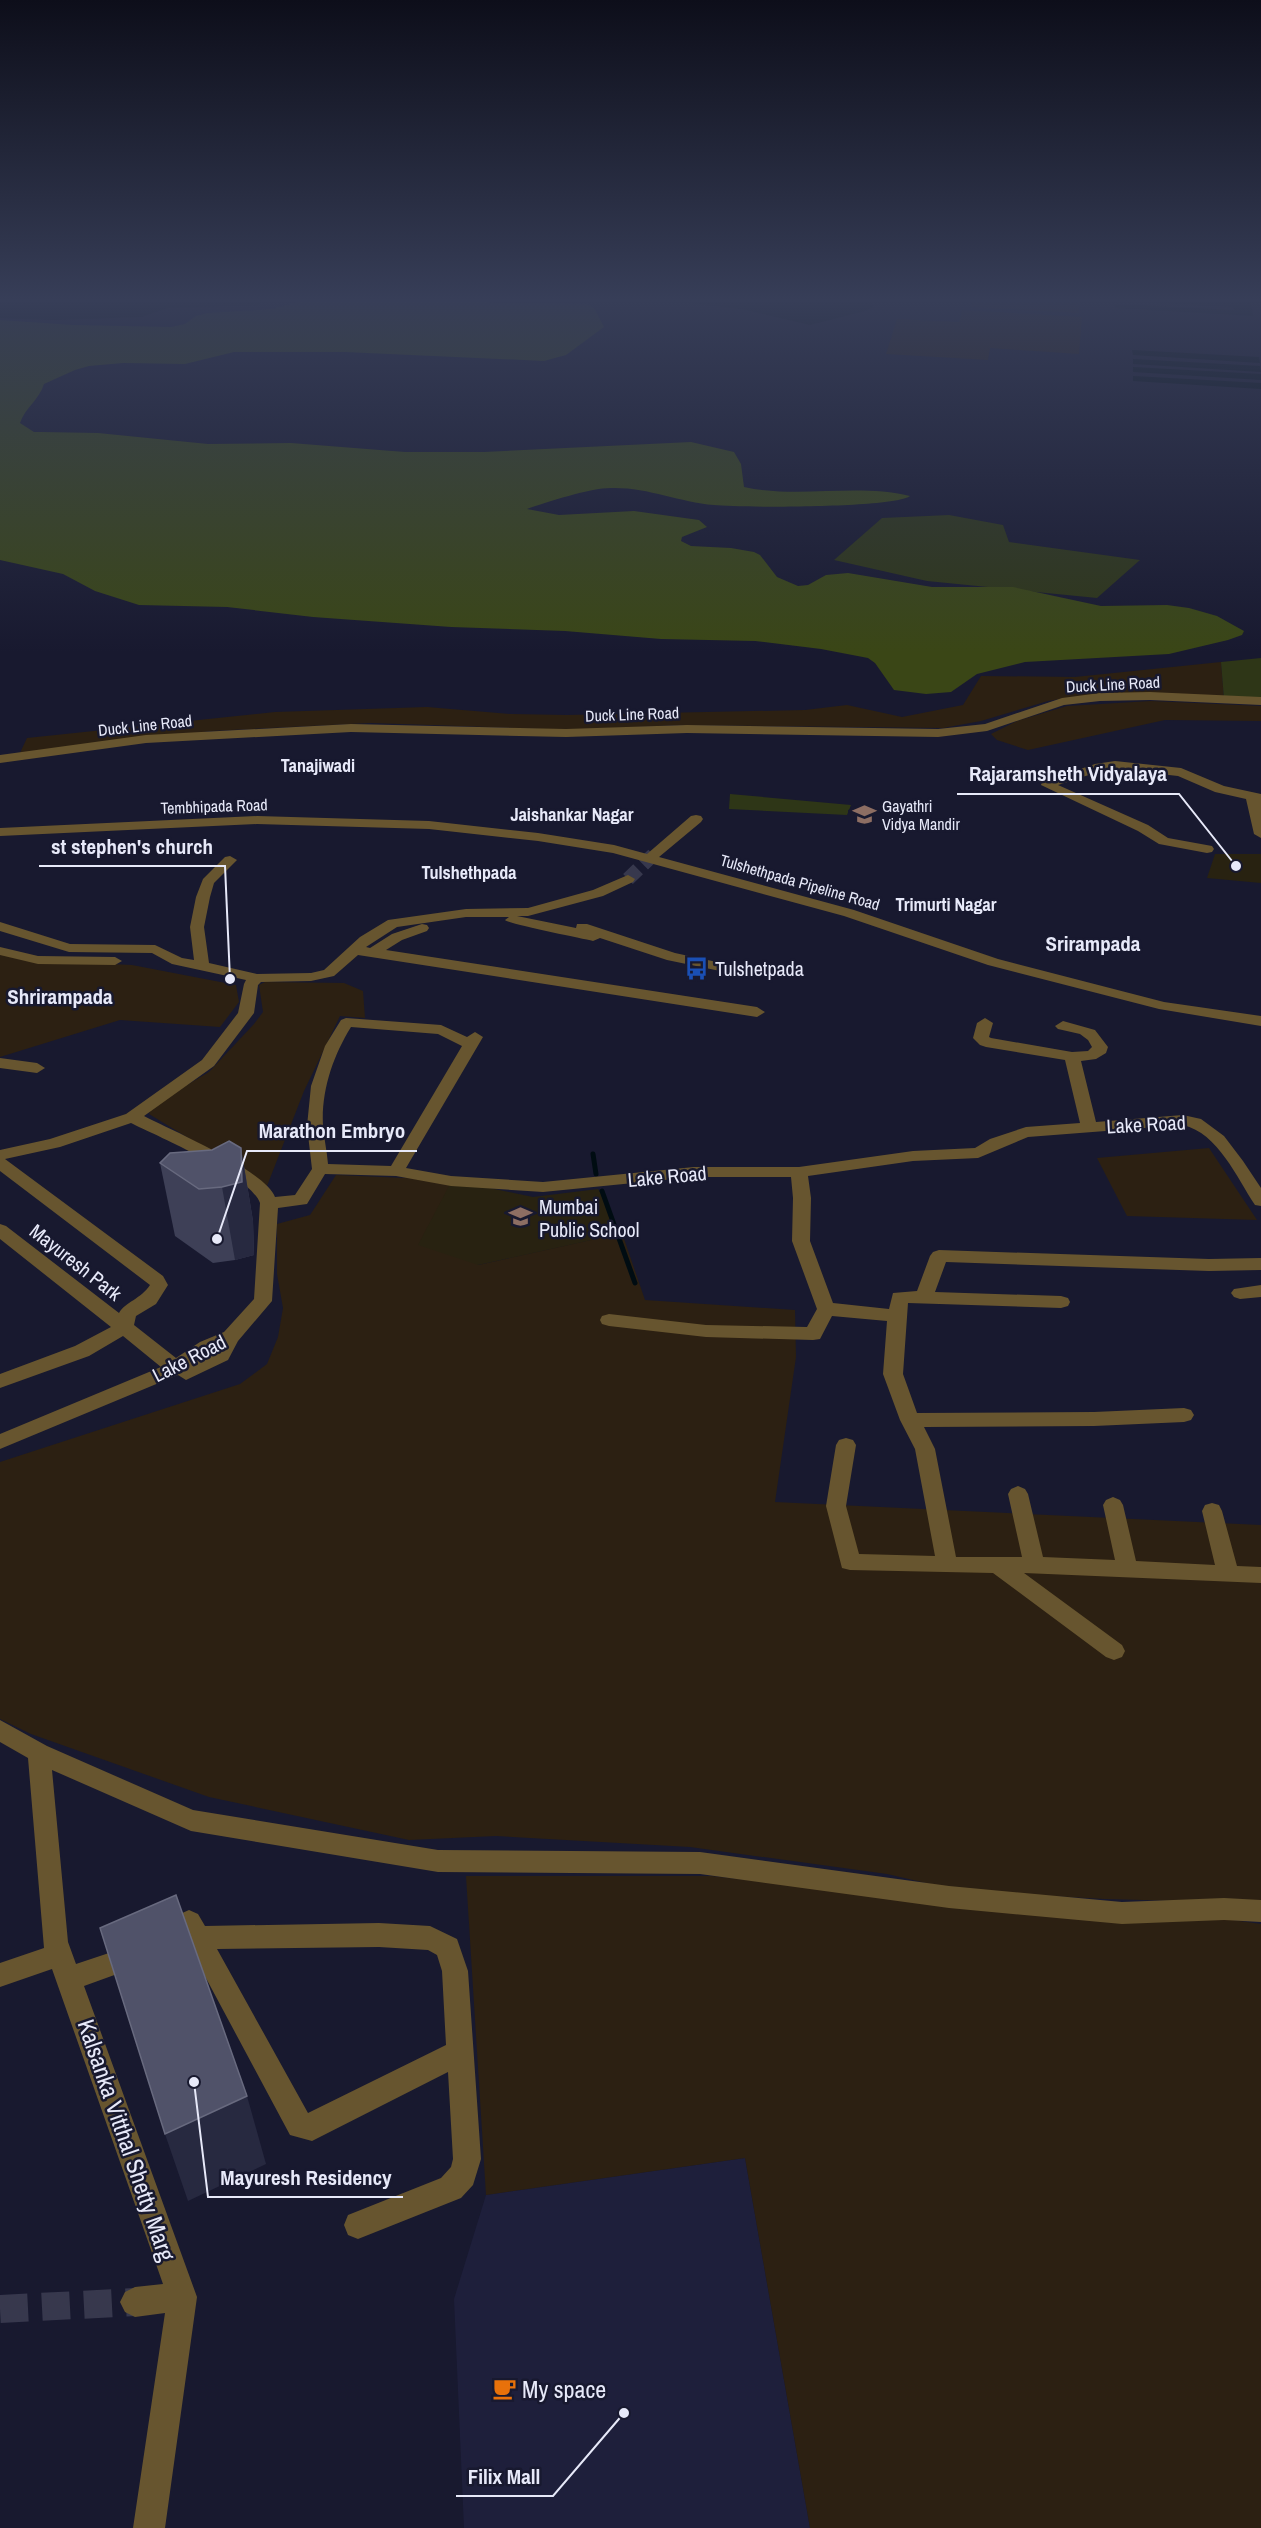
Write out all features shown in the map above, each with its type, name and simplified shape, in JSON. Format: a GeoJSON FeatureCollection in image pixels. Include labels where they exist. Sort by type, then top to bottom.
{"type":"FeatureCollection","features":[{"type":"Feature","properties":{"kind":"street","name":"Duck Line Road"},"geometry":{"type":"LineString","coordinates":[[0,759],[146,739],[351,728],[566,733],[687,729],[938,733],[987,727],[1062,702],[1100,697],[1150,696],[1261,701]]}},
{"type":"Feature","properties":{"kind":"street"},"geometry":{"type":"LineString","coordinates":[[1207,849],[1164,841],[1143,828],[1047,785],[1099,767],[1115,765],[1180,772],[1220,789],[1257,798],[1261,834]]}},
{"type":"Feature","properties":{"kind":"street"},"geometry":{"type":"LineString","coordinates":[[614,849],[656,853],[696,819]]}},
{"type":"Feature","properties":{"kind":"street","name":"Tembhipada Road"},"geometry":{"type":"LineString","coordinates":[[0,832],[257,820],[429,825]]}},
{"type":"Feature","properties":{"kind":"street","name":"Tulshethpada Pipeline Road"},"geometry":{"type":"LineString","coordinates":[[429,825],[538,837],[614,849],[849,913],[993,962],[1164,1006],[1261,1021]]}},
{"type":"Feature","properties":{"kind":"street"},"geometry":{"type":"LineString","coordinates":[[202,966],[197,927],[203,897],[208,882],[230,860]]}},
{"type":"Feature","properties":{"kind":"street"},"geometry":{"type":"LineString","coordinates":[[0,951],[38,960],[177,961],[257,978],[310,977],[329,973],[365,940],[393,923],[466,913],[528,912],[598,893],[628,879]]}},
{"type":"Feature","properties":{"kind":"street"},"geometry":{"type":"LineString","coordinates":[[528,912],[557,919],[672,957],[749,973]]}},
{"type":"Feature","properties":{"kind":"street"},"geometry":{"type":"LineString","coordinates":[[373,952],[411,930],[486,919],[505,919],[551,926],[593,938]]}},
{"type":"Feature","properties":{"kind":"street"},"geometry":{"type":"LineString","coordinates":[[0,926],[57,946],[155,949],[177,961]]}},
{"type":"Feature","properties":{"kind":"street"},"geometry":{"type":"LineString","coordinates":[[356,950],[757,1012]]}},
{"type":"Feature","properties":{"kind":"street"},"geometry":{"type":"LineString","coordinates":[[0,1155],[54,1143],[132,1117],[208,1063],[246,1013],[251,984],[257,978]]}},
{"type":"Feature","properties":{"kind":"street"},"geometry":{"type":"LineString","coordinates":[[132,1117],[229,1166],[265,1192],[269,1203],[301,1200],[320,1169],[320,1148],[315,1128],[316,1091],[330,1054],[346,1023],[441,1030],[473,1041],[396,1171]]}},
{"type":"Feature","properties":{"kind":"street"},"geometry":{"type":"LineString","coordinates":[[985,1023],[981,1038],[986,1042],[1072,1057],[1098,1053],[1100,1047],[1092,1033],[1063,1026]]}},
{"type":"Feature","properties":{"kind":"street"},"geometry":{"type":"LineString","coordinates":[[1072,1057],[1089,1128]]}},
{"type":"Feature","properties":{"kind":"street"},"geometry":{"type":"LineString","coordinates":[[0,1063],[37,1068]]}},
{"type":"Feature","properties":{"kind":"street","name":"Lake Road"},"geometry":{"type":"LineString","coordinates":[[320,1169],[396,1171],[451,1181],[543,1187],[694,1172],[799,1172],[913,1156],[978,1153],[996,1143],[1026,1132],[1195,1121],[1221,1143],[1261,1201]]}},
{"type":"Feature","properties":{"kind":"street"},"geometry":{"type":"LineString","coordinates":[[0,1163],[157,1280],[159,1285],[149,1300],[128,1313],[124,1328],[82,1352],[0,1381]]}},
{"type":"Feature","properties":{"kind":"street"},"geometry":{"type":"LineString","coordinates":[[609,1320],[706,1331],[813,1334],[826,1309],[801,1241],[802,1198],[799,1172]]}},
{"type":"Feature","properties":{"kind":"street","name":"Lake Road"},"geometry":{"type":"LineString","coordinates":[[175,1371],[221,1355],[231,1337],[263,1301],[269,1203]]}},
{"type":"Feature","properties":{"kind":"street","name":"Mayuresh Park"},"geometry":{"type":"LineString","coordinates":[[0,1230],[175,1371]]}},
{"type":"Feature","properties":{"kind":"street"},"geometry":{"type":"LineString","coordinates":[[924,1298],[939,1256],[1209,1265],[1261,1263]]}},
{"type":"Feature","properties":{"kind":"street"},"geometry":{"type":"LineString","coordinates":[[1240,1293],[1261,1291]]}},
{"type":"Feature","properties":{"kind":"street"},"geometry":{"type":"LineString","coordinates":[[947,1565],[926,1449],[910,1420],[893,1374],[899,1297],[1062,1302]]}},
{"type":"Feature","properties":{"kind":"street"},"geometry":{"type":"LineString","coordinates":[[826,1309],[897,1316]]}},
{"type":"Feature","properties":{"kind":"street"},"geometry":{"type":"LineString","coordinates":[[0,1442],[66,1416],[82,1414],[175,1371]]}},
{"type":"Feature","properties":{"kind":"street"},"geometry":{"type":"LineString","coordinates":[[35,1422],[175,1371]]}},
{"type":"Feature","properties":{"kind":"street"},"geometry":{"type":"LineString","coordinates":[[910,1420],[1094,1419],[1184,1415]]}},
{"type":"Feature","properties":{"kind":"street"},"geometry":{"type":"LineString","coordinates":[[846,1445],[836,1506],[850,1562],[1000,1567],[1034,1565],[1261,1575]]}},
{"type":"Feature","properties":{"kind":"street"},"geometry":{"type":"LineString","coordinates":[[1018,1494],[1034,1565]]}},
{"type":"Feature","properties":{"kind":"street"},"geometry":{"type":"LineString","coordinates":[[1113,1504],[1127,1568]]}},
{"type":"Feature","properties":{"kind":"street"},"geometry":{"type":"LineString","coordinates":[[1212,1511],[1228,1573]]}},
{"type":"Feature","properties":{"kind":"street"},"geometry":{"type":"LineString","coordinates":[[1000,1567],[1114,1651]]}},
{"type":"Feature","properties":{"kind":"street"},"geometry":{"type":"LineString","coordinates":[[0,1730],[39,1753],[191,1820],[438,1861],[700,1863],[949,1897],[1122,1913],[1224,1909],[1261,1911]]}},
{"type":"Feature","properties":{"kind":"street","name":"Kalsanka Vitthal Shetty Marg"},"geometry":{"type":"LineString","coordinates":[[39,1753],[55,1942],[182,2296],[149,2528]]}},
{"type":"Feature","properties":{"kind":"street"},"geometry":{"type":"LineString","coordinates":[[194,1931],[300,2125],[312,2127],[460,2052]]}},
{"type":"Feature","properties":{"kind":"street"},"geometry":{"type":"LineString","coordinates":[[0,1975],[65,1966],[158,1948],[194,1931],[209,1937],[379,1935],[430,1938],[448,1947],[455,1971],[467,2159],[463,2175],[451,2187],[358,2225]]}},
{"type":"Feature","properties":{"kind":"street"},"geometry":{"type":"LineString","coordinates":[[135,2302],[182,2296]]}},
{"type":"Feature","properties":{"kind":"shaded area"},"geometry":{"type":"Polygon","coordinates":[[[1221,662],[1224,699],[1078,696],[1048,701],[981,721],[943,728],[679,725],[571,730],[371,723],[211,731],[19,755],[27,738],[275,712],[427,707],[511,714],[567,715],[805,710],[847,705],[902,717],[963,705],[981,676],[1075,677],[1221,662]]]}},
{"type":"Feature","properties":{"kind":"shaded area"},"geometry":{"type":"Polygon","coordinates":[[[1151,701],[1261,706],[1261,721],[1165,720],[1028,750],[997,740],[991,734],[1017,721],[1067,706],[1151,701]]]}},
{"type":"Feature","properties":{"kind":"shaded area"},"geometry":{"type":"Polygon","coordinates":[[[1215,854],[1261,854],[1261,883],[1207,878],[1215,854]]]}},
{"type":"Feature","properties":{"kind":"shaded area"},"geometry":{"type":"Polygon","coordinates":[[[0,953],[22,960],[132,965],[236,985],[239,1002],[220,1027],[120,1020],[0,1057],[0,953]]]}},
{"type":"Feature","properties":{"kind":"shaded area"},"geometry":{"type":"Polygon","coordinates":[[[265,982],[344,983],[363,991],[365,1018],[340,1016],[304,1091],[267,1186],[149,1114],[153,1105],[209,1072],[254,1024],[263,1012],[259,985],[265,982]]]}},
{"type":"Feature","properties":{"kind":"shaded area"},"geometry":{"type":"Polygon","coordinates":[[[1209,1148],[1257,1220],[1127,1216],[1097,1158],[1209,1148]]]}},
{"type":"Feature","properties":{"kind":"shaded area"},"geometry":{"type":"Polygon","coordinates":[[[336,1175],[452,1180],[478,1265],[622,1233],[645,1300],[795,1310],[796,1357],[775,1502],[1261,1525],[1261,1903],[1104,1899],[961,1891],[887,1874],[690,1847],[496,1836],[409,1840],[209,1797],[31,1734],[0,1719],[0,1462],[240,1384],[267,1364],[278,1337],[283,1308],[277,1274],[277,1224],[310,1215],[336,1175]]]}},
{"type":"Feature","properties":{"kind":"shaded area","name":"Mumbai Public School"},"geometry":{"type":"Polygon","coordinates":[[[452,1180],[533,1197],[598,1189],[605,1199],[614,1235],[478,1265],[418,1245],[452,1180]]]}},
{"type":"Feature","properties":{"kind":"shaded area"},"geometry":{"type":"Polygon","coordinates":[[[466,1876],[711,1876],[1111,1921],[1225,1919],[1261,1924],[1261,2528],[810,2528],[745,2158],[486,2195],[466,1876]]]}},
{"type":"Feature","properties":{"kind":"shaded area"},"geometry":{"type":"Polygon","coordinates":[[[745,2158],[810,2528],[464,2528],[454,2299],[486,2195],[745,2158]]]}},
{"type":"Feature","properties":{"kind":"green space"},"geometry":{"type":"Polygon","coordinates":[[[0,416],[24,416],[20,423],[34,432],[98,433],[208,444],[291,443],[405,452],[484,452],[691,442],[734,452],[741,464],[744,487],[786,492],[890,492],[910,496],[898,500],[849,505],[730,506],[701,503],[624,488],[611,488],[580,493],[527,509],[559,515],[634,511],[699,520],[707,527],[682,537],[681,541],[691,546],[731,548],[754,552],[760,555],[777,577],[798,586],[808,585],[826,575],[848,573],[932,587],[1013,587],[1101,606],[1167,605],[1189,608],[1217,616],[1244,631],[1242,635],[1228,640],[1169,654],[1025,662],[977,674],[951,692],[926,694],[894,690],[875,663],[868,658],[821,649],[755,641],[661,639],[565,631],[451,627],[313,617],[227,607],[139,605],[95,591],[63,574],[0,560],[0,416]]]}},
{"type":"Feature","properties":{"kind":"green space"},"geometry":{"type":"Polygon","coordinates":[[[949,515],[1003,525],[1009,542],[1140,560],[1097,598],[927,581],[834,560],[882,518],[949,515]]]}},
{"type":"Feature","properties":{"kind":"green space"},"geometry":{"type":"Polygon","coordinates":[[[1261,658],[1261,699],[1224,699],[1221,662],[1261,658]]]}},
{"type":"Feature","properties":{"kind":"green space"},"geometry":{"type":"Polygon","coordinates":[[[730,794],[851,805],[847,815],[729,809],[730,794]]]}},
{"type":"Feature","properties":{"kind":"building"},"geometry":{"type":"Polygon","coordinates":[[[229,1141],[241,1148],[242,1182],[199,1189],[160,1163],[170,1153],[212,1150],[229,1141]]]}},
{"type":"Feature","properties":{"kind":"building"},"geometry":{"type":"Polygon","coordinates":[[[176,1895],[247,2096],[165,2134],[100,1928],[176,1895]]]}},
{"type":"Feature","properties":{"kind":"waterway"},"geometry":{"type":"LineString","coordinates":[[593,1154],[596,1174]]}},
{"type":"Feature","properties":{"kind":"waterway"},"geometry":{"type":"LineString","coordinates":[[602,1191],[635,1283]]}},
{"type":"Feature","properties":{"kind":"tunnel"},"geometry":{"type":"LineString","coordinates":[[628,879],[654,854]]}},
{"type":"Feature","properties":{"kind":"tunnel"},"geometry":{"type":"LineString","coordinates":[[0,2309],[135,2302]]}},
{"type":"Feature","properties":{"kind":"place","name":"Gayathri Vidya Mandir"},"geometry":{"type":"Point","coordinates":[864,815]}},
{"type":"Feature","properties":{"kind":"place","name":"Rajaramsheth Vidyalaya"},"geometry":{"type":"Point","coordinates":[1236,866]}},
{"type":"Feature","properties":{"kind":"place","name":"Tulshetpada"},"geometry":{"type":"Point","coordinates":[697,968]}},
{"type":"Feature","properties":{"kind":"place","name":"st stephen's church"},"geometry":{"type":"Point","coordinates":[230,979]}},
{"type":"Feature","properties":{"kind":"place","name":"Mumbai Public School"},"geometry":{"type":"Point","coordinates":[521,1217]}},
{"type":"Feature","properties":{"kind":"place","name":"Marathon Embryo"},"geometry":{"type":"Point","coordinates":[217,1239]}},
{"type":"Feature","properties":{"kind":"place","name":"Mayuresh Residency"},"geometry":{"type":"Point","coordinates":[194,2082]}},
{"type":"Feature","properties":{"kind":"place","name":"My space"},"geometry":{"type":"Point","coordinates":[504,2389]}},
{"type":"Feature","properties":{"kind":"place","name":"Filix Mall"},"geometry":{"type":"Point","coordinates":[624,2413]}},
{"type":"Feature","properties":{"kind":"district","name":"Tanajiwadi"},"geometry":{"type":"Point","coordinates":[318,765]}},
{"type":"Feature","properties":{"kind":"district","name":"Jaishankar Nagar"},"geometry":{"type":"Point","coordinates":[572,814]}},
{"type":"Feature","properties":{"kind":"district","name":"Tulshethpada"},"geometry":{"type":"Point","coordinates":[469,872]}},
{"type":"Feature","properties":{"kind":"district","name":"Trimurti Nagar"},"geometry":{"type":"Point","coordinates":[946,904]}},
{"type":"Feature","properties":{"kind":"district","name":"Srirampada"},"geometry":{"type":"Point","coordinates":[1093,943]}},
{"type":"Feature","properties":{"kind":"district","name":"Shrirampada"},"geometry":{"type":"Point","coordinates":[60,996]}}]}
